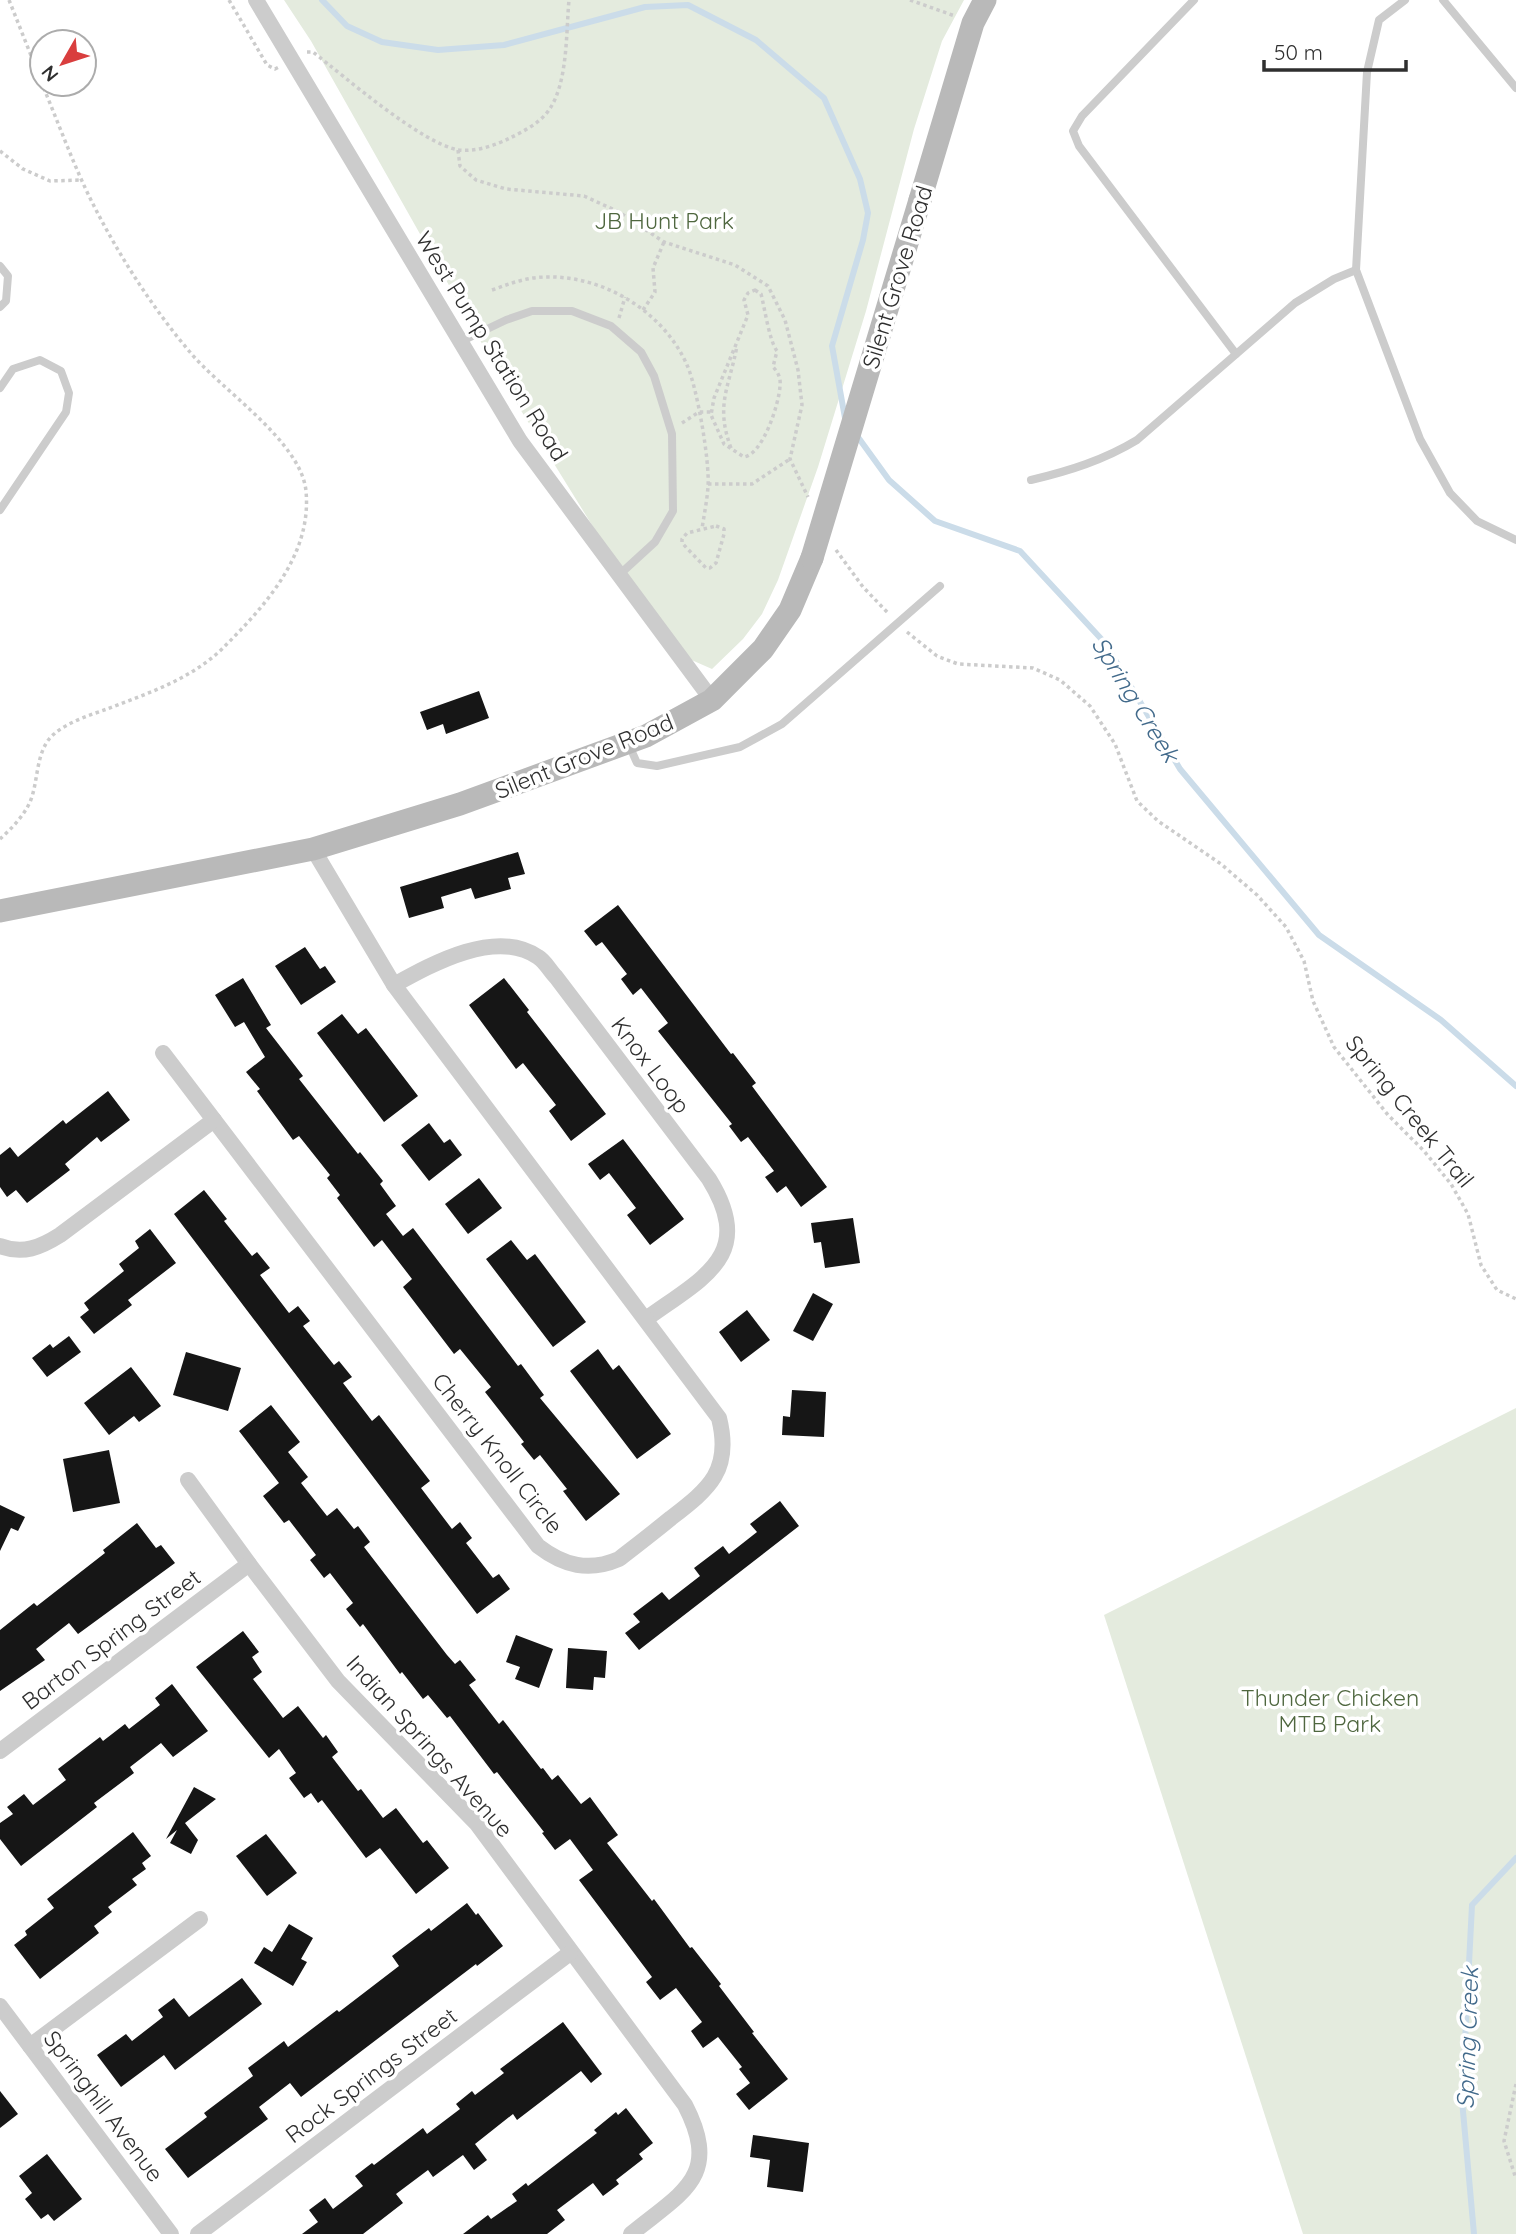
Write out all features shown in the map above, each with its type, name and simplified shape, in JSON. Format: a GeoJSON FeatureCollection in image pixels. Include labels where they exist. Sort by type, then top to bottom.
{"type":"FeatureCollection","features":[{"type":"Feature","properties":{"kind":"street","name":"West Pump Station Road"},"geometry":{"type":"LineString","coordinates":[[256,0],[520,441],[712,700]]}},
{"type":"Feature","properties":{"kind":"street","name":"Silent Grove Road"},"geometry":{"type":"LineString","coordinates":[[0,911],[313,849],[460,804],[628,743],[712,700],[764,649],[790,610],[812,558],[973,23],[985,0]]}},
{"type":"Feature","properties":{"kind":"street","name":"Cherry Knoll Circle"},"geometry":{"type":"LineString","coordinates":[[163,1052],[538,1546],[552,1556],[572,1564],[604,1566],[619,1559],[704,1493],[717,1473],[723,1452],[719,1418],[394,985],[313,849]]}},
{"type":"Feature","properties":{"kind":"street","name":"Knox Loop"},"geometry":{"type":"LineString","coordinates":[[394,985],[464,952],[488,947],[516,947],[538,957],[556,977],[709,1180],[722,1200],[729,1221],[725,1249],[717,1264],[646,1319]]}},
{"type":"Feature","properties":{"kind":"street"},"geometry":{"type":"LineString","coordinates":[[0,1246],[29,1251],[52,1240],[214,1120]]}},
{"type":"Feature","properties":{"kind":"street","name":"Indian Springs Avenue"},"geometry":{"type":"LineString","coordinates":[[188,1480],[338,1681],[477,1824],[685,2105],[695,2124],[701,2150],[698,2171],[688,2187],[631,2234]]}},
{"type":"Feature","properties":{"kind":"street","name":"Barton Spring Street"},"geometry":{"type":"LineString","coordinates":[[0,1751],[249,1564]]}},
{"type":"Feature","properties":{"kind":"street"},"geometry":{"type":"LineString","coordinates":[[30,2046],[200,1919]]}},
{"type":"Feature","properties":{"kind":"street","name":"Rock Springs Street"},"geometry":{"type":"LineString","coordinates":[[198,2234],[570,1953]]}},
{"type":"Feature","properties":{"kind":"street","name":"Springhill Avenue"},"geometry":{"type":"LineString","coordinates":[[0,2006],[171,2234]]}},
{"type":"Feature","properties":{"kind":"lane"},"geometry":{"type":"LineString","coordinates":[[1194,0],[1082,116],[1073,131],[1079,146],[1236,354]]}},
{"type":"Feature","properties":{"kind":"lane"},"geometry":{"type":"LineString","coordinates":[[1405,0],[1380,20],[1367,72],[1356,271],[1420,439],[1450,493],[1477,521],[1516,540]]}},
{"type":"Feature","properties":{"kind":"lane"},"geometry":{"type":"LineString","coordinates":[[1443,0],[1516,88]]}},
{"type":"Feature","properties":{"kind":"lane"},"geometry":{"type":"LineString","coordinates":[[0,266],[8,276],[6,301],[0,307]]}},
{"type":"Feature","properties":{"kind":"lane"},"geometry":{"type":"LineString","coordinates":[[1031,480],[1110,457],[1138,440],[1295,303],[1334,279],[1356,271]]}},
{"type":"Feature","properties":{"kind":"lane"},"geometry":{"type":"LineString","coordinates":[[460,342],[506,320],[532,312],[572,311],[611,326],[641,352],[654,376],[671,430],[673,511],[655,542],[619,575]]}},
{"type":"Feature","properties":{"kind":"lane"},"geometry":{"type":"LineString","coordinates":[[0,388],[13,369],[40,359],[61,372],[69,393],[66,412],[0,510]]}},
{"type":"Feature","properties":{"kind":"lane"},"geometry":{"type":"LineString","coordinates":[[628,743],[637,763],[657,766],[740,747],[782,724],[940,586]]}},
{"type":"Feature","properties":{"kind":"path"},"geometry":{"type":"LineString","coordinates":[[9,0],[28,48]]}},
{"type":"Feature","properties":{"kind":"path"},"geometry":{"type":"LineString","coordinates":[[229,0],[267,65],[275,69],[285,65]]}},
{"type":"Feature","properties":{"kind":"path"},"geometry":{"type":"LineString","coordinates":[[301,55],[313,52],[417,131],[458,150],[472,150],[499,144],[530,128],[549,110],[559,87],[569,0]]}},
{"type":"Feature","properties":{"kind":"path"},"geometry":{"type":"LineString","coordinates":[[910,0],[973,23]]}},
{"type":"Feature","properties":{"kind":"path"},"geometry":{"type":"LineString","coordinates":[[0,839],[13,827],[30,802],[40,758],[53,734],[89,715],[165,687],[191,674],[222,649],[269,597],[297,553],[305,530],[306,488],[290,451],[190,353],[139,284],[93,205],[48,98]]}},
{"type":"Feature","properties":{"kind":"path"},"geometry":{"type":"LineString","coordinates":[[458,150],[460,166],[476,180],[506,189],[584,196],[619,212],[664,242],[735,265],[768,286],[785,320],[798,370],[802,405],[790,459],[812,505]]}},
{"type":"Feature","properties":{"kind":"path"},"geometry":{"type":"LineString","coordinates":[[0,151],[23,169],[50,181],[82,180]]}},
{"type":"Feature","properties":{"kind":"path"},"geometry":{"type":"LineString","coordinates":[[643,310],[654,292],[653,268],[664,242]]}},
{"type":"Feature","properties":{"kind":"path"},"geometry":{"type":"LineString","coordinates":[[755,290],[761,294],[771,331],[771,342],[777,351],[773,366],[778,373],[780,385],[775,411],[758,449],[751,456],[744,457],[724,444],[711,412],[739,337],[748,314],[744,300],[748,293],[755,290]]}},
{"type":"Feature","properties":{"kind":"path"},"geometry":{"type":"LineString","coordinates":[[616,330],[625,297]]}},
{"type":"Feature","properties":{"kind":"path"},"geometry":{"type":"LineString","coordinates":[[732,449],[722,419],[724,398],[739,337]]}},
{"type":"Feature","properties":{"kind":"path"},"geometry":{"type":"LineString","coordinates":[[671,430],[699,412],[711,412]]}},
{"type":"Feature","properties":{"kind":"path"},"geometry":{"type":"LineString","coordinates":[[708,484],[752,484],[790,459]]}},
{"type":"Feature","properties":{"kind":"path"},"geometry":{"type":"LineString","coordinates":[[716,526],[724,529],[716,563],[710,568],[702,564],[685,546],[682,539],[687,533],[716,526]]}},
{"type":"Feature","properties":{"kind":"path","name":"Spring Creek Trail"},"geometry":{"type":"LineString","coordinates":[[836,549],[863,587],[912,638],[936,656],[958,664],[1033,668],[1060,680],[1090,706],[1115,744],[1137,801],[1158,821],[1221,864],[1248,887],[1286,927],[1304,961],[1313,1001],[1334,1046],[1388,1115],[1424,1151],[1451,1184],[1468,1214],[1481,1265],[1497,1290],[1516,1298]]}},
{"type":"Feature","properties":{"kind":"path"},"geometry":{"type":"LineString","coordinates":[[1516,2084],[1504,2141],[1516,2179]]}},
{"type":"Feature","properties":{"kind":"green space","name":"JB Hunt Park"},"geometry":{"type":"Polygon","coordinates":[[[284,0],[964,0],[942,41],[914,129],[866,311],[818,467],[778,580],[762,614],[743,639],[712,669],[687,658],[623,575],[507,388],[311,41],[284,0]]]}},
{"type":"Feature","properties":{"kind":"green space","name":"Thunder Chicken MTB Park"},"geometry":{"type":"Polygon","coordinates":[[[1516,1408],[1516,2234],[1303,2234],[1104,1615],[1516,1408]]]}},
{"type":"Feature","properties":{"kind":"building"},"geometry":{"type":"Polygon","coordinates":[[[479,691],[489,718],[446,734],[443,724],[427,730],[420,712],[479,691]]]}},
{"type":"Feature","properties":{"kind":"building"},"geometry":{"type":"Polygon","coordinates":[[[518,852],[525,874],[508,878],[511,889],[475,899],[471,888],[441,897],[444,908],[409,918],[400,887],[518,852]]]}},
{"type":"Feature","properties":{"kind":"building"},"geometry":{"type":"Polygon","coordinates":[[[618,905],[756,1083],[752,1086],[827,1187],[801,1207],[786,1186],[777,1193],[765,1177],[774,1171],[748,1137],[741,1142],[729,1126],[732,1124],[658,1031],[668,1023],[641,988],[633,995],[621,979],[627,974],[602,942],[596,946],[584,931],[618,905]]]}},
{"type":"Feature","properties":{"kind":"building"},"geometry":{"type":"Polygon","coordinates":[[[305,947],[320,969],[325,966],[336,982],[301,1005],[275,966],[305,947]]]}},
{"type":"Feature","properties":{"kind":"building"},"geometry":{"type":"Polygon","coordinates":[[[243,978],[271,1025],[266,1028],[303,1076],[299,1079],[358,1154],[360,1152],[383,1181],[380,1184],[396,1206],[386,1214],[403,1236],[413,1228],[518,1366],[521,1364],[544,1395],[540,1398],[620,1494],[586,1521],[563,1491],[567,1489],[540,1455],[534,1460],[521,1444],[524,1442],[485,1392],[491,1387],[460,1349],[454,1354],[403,1287],[412,1279],[382,1240],[374,1247],[337,1198],[340,1195],[327,1178],[330,1175],[299,1136],[293,1140],[257,1091],[260,1089],[246,1072],[265,1057],[244,1022],[235,1027],[215,995],[243,978]]]}},
{"type":"Feature","properties":{"kind":"building"},"geometry":{"type":"Polygon","coordinates":[[[504,978],[606,1114],[571,1141],[549,1111],[556,1105],[523,1063],[516,1069],[469,1005],[504,978]]]}},
{"type":"Feature","properties":{"kind":"building"},"geometry":{"type":"Polygon","coordinates":[[[342,1014],[358,1034],[366,1028],[418,1096],[384,1122],[317,1033],[342,1014]]]}},
{"type":"Feature","properties":{"kind":"building"},"geometry":{"type":"Polygon","coordinates":[[[108,1091],[130,1120],[101,1142],[97,1137],[65,1164],[70,1170],[27,1203],[16,1190],[7,1197],[0,1187],[0,1155],[10,1147],[18,1157],[63,1120],[66,1124],[108,1091]]]}},
{"type":"Feature","properties":{"kind":"building"},"geometry":{"type":"Polygon","coordinates":[[[429,1123],[444,1143],[450,1139],[462,1155],[429,1181],[401,1145],[429,1123]]]}},
{"type":"Feature","properties":{"kind":"building"},"geometry":{"type":"Polygon","coordinates":[[[623,1139],[684,1219],[650,1245],[627,1215],[636,1208],[609,1173],[600,1180],[588,1164],[623,1139]]]}},
{"type":"Feature","properties":{"kind":"building"},"geometry":{"type":"Polygon","coordinates":[[[479,1178],[502,1208],[468,1234],[445,1204],[479,1178]]]}},
{"type":"Feature","properties":{"kind":"building"},"geometry":{"type":"Polygon","coordinates":[[[204,1190],[252,1256],[257,1252],[270,1268],[260,1275],[289,1313],[298,1306],[310,1321],[303,1326],[334,1365],[339,1361],[352,1377],[343,1383],[372,1421],[379,1415],[430,1481],[421,1488],[452,1529],[460,1522],[472,1538],[466,1543],[493,1578],[499,1574],[510,1589],[477,1614],[174,1214],[204,1190]]]}},
{"type":"Feature","properties":{"kind":"building"},"geometry":{"type":"Polygon","coordinates":[[[853,1218],[860,1263],[825,1268],[821,1242],[814,1243],[811,1223],[853,1218]]]}},
{"type":"Feature","properties":{"kind":"building"},"geometry":{"type":"Polygon","coordinates":[[[150,1229],[176,1263],[128,1300],[132,1305],[94,1334],[80,1317],[89,1310],[84,1303],[124,1271],[119,1264],[139,1248],[135,1241],[150,1229]]]}},
{"type":"Feature","properties":{"kind":"building"},"geometry":{"type":"Polygon","coordinates":[[[511,1240],[527,1260],[535,1254],[586,1322],[553,1347],[486,1259],[511,1240]]]}},
{"type":"Feature","properties":{"kind":"building"},"geometry":{"type":"Polygon","coordinates":[[[813,1293],[833,1304],[813,1341],[793,1331],[813,1293]]]}},
{"type":"Feature","properties":{"kind":"building"},"geometry":{"type":"Polygon","coordinates":[[[747,1310],[770,1340],[741,1362],[719,1332],[747,1310]]]}},
{"type":"Feature","properties":{"kind":"building"},"geometry":{"type":"Polygon","coordinates":[[[69,1336],[81,1352],[47,1377],[32,1358],[50,1344],[53,1348],[69,1336]]]}},
{"type":"Feature","properties":{"kind":"building"},"geometry":{"type":"Polygon","coordinates":[[[598,1349],[613,1370],[619,1365],[671,1434],[637,1459],[570,1371],[598,1349]]]}},
{"type":"Feature","properties":{"kind":"building"},"geometry":{"type":"Polygon","coordinates":[[[186,1352],[241,1368],[228,1411],[173,1395],[186,1352]]]}},
{"type":"Feature","properties":{"kind":"building"},"geometry":{"type":"Polygon","coordinates":[[[131,1367],[161,1406],[139,1422],[134,1416],[109,1435],[84,1403],[131,1367]]]}},
{"type":"Feature","properties":{"kind":"building"},"geometry":{"type":"Polygon","coordinates":[[[792,1390],[826,1392],[824,1437],[782,1435],[783,1416],[790,1417],[792,1390]]]}},
{"type":"Feature","properties":{"kind":"building"},"geometry":{"type":"Polygon","coordinates":[[[271,1405],[300,1442],[288,1452],[308,1477],[301,1483],[327,1516],[337,1508],[354,1529],[358,1526],[370,1542],[364,1547],[447,1655],[455,1664],[460,1660],[476,1680],[469,1685],[499,1724],[503,1720],[541,1769],[543,1768],[552,1780],[558,1775],[581,1804],[590,1797],[618,1835],[607,1843],[721,1984],[719,1986],[754,2032],[752,2033],[788,2079],[749,2110],[736,2094],[750,2083],[739,2069],[742,2067],[718,2037],[703,2048],[691,2031],[702,2022],[676,1988],[660,2000],[646,1982],[652,1977],[579,1880],[593,1870],[570,1839],[555,1850],[497,1772],[494,1774],[450,1716],[447,1718],[428,1695],[423,1699],[402,1672],[400,1674],[363,1624],[360,1627],[346,1609],[353,1603],[330,1573],[324,1578],[310,1560],[316,1555],[289,1520],[284,1523],[263,1496],[279,1483],[239,1431],[271,1405]]]}},
{"type":"Feature","properties":{"kind":"building"},"geometry":{"type":"Polygon","coordinates":[[[109,1450],[120,1503],[73,1512],[63,1459],[109,1450]]]}},
{"type":"Feature","properties":{"kind":"building"},"geometry":{"type":"Polygon","coordinates":[[[780,1501],[799,1526],[639,1650],[625,1633],[640,1622],[633,1614],[662,1592],[669,1600],[700,1576],[694,1568],[723,1546],[729,1554],[757,1532],[750,1524],[780,1501]]]}},
{"type":"Feature","properties":{"kind":"building"},"geometry":{"type":"Polygon","coordinates":[[[0,1505],[25,1517],[18,1531],[11,1528],[0,1551],[0,1505]]]}},
{"type":"Feature","properties":{"kind":"building"},"geometry":{"type":"Polygon","coordinates":[[[137,1523],[156,1548],[161,1545],[175,1563],[78,1634],[69,1623],[36,1649],[45,1660],[0,1691],[0,1630],[34,1603],[37,1606],[105,1553],[103,1550],[137,1523]]]}},
{"type":"Feature","properties":{"kind":"building"},"geometry":{"type":"Polygon","coordinates":[[[243,1631],[259,1652],[252,1657],[262,1672],[253,1679],[283,1718],[298,1706],[323,1738],[326,1735],[338,1752],[332,1757],[383,1818],[396,1808],[423,1843],[427,1840],[449,1868],[416,1894],[380,1848],[366,1858],[322,1800],[318,1803],[311,1793],[304,1798],[289,1778],[296,1773],[279,1749],[269,1758],[196,1667],[243,1631]]]}},
{"type":"Feature","properties":{"kind":"building"},"geometry":{"type":"Polygon","coordinates":[[[516,1635],[553,1649],[539,1688],[515,1679],[520,1667],[506,1662],[516,1635]]]}},
{"type":"Feature","properties":{"kind":"building"},"geometry":{"type":"Polygon","coordinates":[[[568,1648],[607,1651],[605,1678],[594,1677],[593,1690],[566,1688],[568,1648]]]}},
{"type":"Feature","properties":{"kind":"building"},"geometry":{"type":"Polygon","coordinates":[[[172,1684],[208,1731],[173,1757],[161,1743],[130,1767],[134,1773],[94,1803],[97,1807],[21,1866],[0,1839],[0,1823],[13,1814],[7,1807],[24,1794],[33,1805],[66,1780],[58,1769],[100,1737],[103,1741],[125,1724],[129,1729],[160,1705],[155,1698],[172,1684]]]}},
{"type":"Feature","properties":{"kind":"building"},"geometry":{"type":"Polygon","coordinates":[[[194,1787],[216,1799],[185,1823],[198,1840],[191,1854],[170,1843],[177,1830],[166,1839],[194,1787]]]}},
{"type":"Feature","properties":{"kind":"building"},"geometry":{"type":"Polygon","coordinates":[[[133,1832],[151,1856],[142,1863],[146,1869],[132,1879],[137,1885],[108,1907],[112,1912],[94,1926],[99,1933],[40,1979],[14,1945],[27,1935],[25,1931],[54,1908],[47,1899],[133,1832]]]}},
{"type":"Feature","properties":{"kind":"building"},"geometry":{"type":"Polygon","coordinates":[[[266,1834],[297,1873],[267,1896],[236,1856],[266,1834]]]}},
{"type":"Feature","properties":{"kind":"building"},"geometry":{"type":"Polygon","coordinates":[[[467,1903],[503,1946],[301,2097],[290,2083],[259,2107],[268,2119],[188,2178],[165,2149],[207,2117],[204,2113],[253,2076],[248,2068],[284,2041],[288,2047],[337,2010],[339,2012],[399,1966],[392,1956],[467,1903]]]}},
{"type":"Feature","properties":{"kind":"building"},"geometry":{"type":"Polygon","coordinates":[[[289,1924],[313,1938],[301,1959],[307,1962],[293,1986],[254,1963],[264,1947],[272,1952],[289,1924]]]}},
{"type":"Feature","properties":{"kind":"building"},"geometry":{"type":"Polygon","coordinates":[[[242,1978],[262,2004],[175,2070],[164,2055],[121,2087],[97,2055],[126,2034],[132,2041],[163,2017],[158,2010],[174,1998],[189,2017],[242,1978]]]}},
{"type":"Feature","properties":{"kind":"building"},"geometry":{"type":"Polygon","coordinates":[[[563,2022],[602,2074],[591,2083],[581,2071],[517,2120],[513,2114],[475,2144],[487,2160],[474,2170],[463,2155],[433,2177],[428,2170],[396,2194],[403,2203],[363,2234],[302,2234],[318,2222],[309,2210],[325,2198],[333,2209],[363,2186],[355,2176],[423,2128],[427,2134],[460,2109],[456,2104],[472,2091],[475,2095],[504,2073],[500,2069],[563,2022]]]}},
{"type":"Feature","properties":{"kind":"building"},"geometry":{"type":"Polygon","coordinates":[[[0,2091],[18,2114],[0,2128],[0,2091]]]}},
{"type":"Feature","properties":{"kind":"building"},"geometry":{"type":"Polygon","coordinates":[[[626,2108],[653,2143],[639,2154],[643,2159],[616,2180],[619,2184],[603,2196],[593,2183],[557,2210],[565,2220],[547,2234],[463,2234],[488,2215],[491,2219],[517,2201],[512,2194],[526,2183],[528,2186],[597,2133],[594,2130],[616,2112],[618,2115],[626,2108]]]}},
{"type":"Feature","properties":{"kind":"building"},"geometry":{"type":"Polygon","coordinates":[[[753,2135],[809,2143],[803,2192],[767,2187],[770,2160],[750,2157],[753,2135]]]}},
{"type":"Feature","properties":{"kind":"building"},"geometry":{"type":"Polygon","coordinates":[[[47,2154],[82,2199],[54,2221],[48,2214],[41,2219],[25,2199],[32,2193],[19,2176],[47,2154]]]}},
{"type":"Feature","properties":{"kind":"waterway","name":"Spring Creek"},"geometry":{"type":"LineString","coordinates":[[322,0],[347,26],[382,42],[438,50],[504,45],[645,7],[688,5],[756,40],[824,98],[860,179],[868,213],[863,240],[832,346],[845,418]]}},
{"type":"Feature","properties":{"kind":"waterway","name":"Spring Creek"},"geometry":{"type":"LineString","coordinates":[[855,433],[889,480],[935,521],[1020,551],[1105,643],[1180,769],[1319,935],[1441,1020],[1516,1086]]}},
{"type":"Feature","properties":{"kind":"waterway","name":"Spring Creek"},"geometry":{"type":"LineString","coordinates":[[1474,2234],[1462,2100],[1472,1905],[1516,1858]]}}]}
